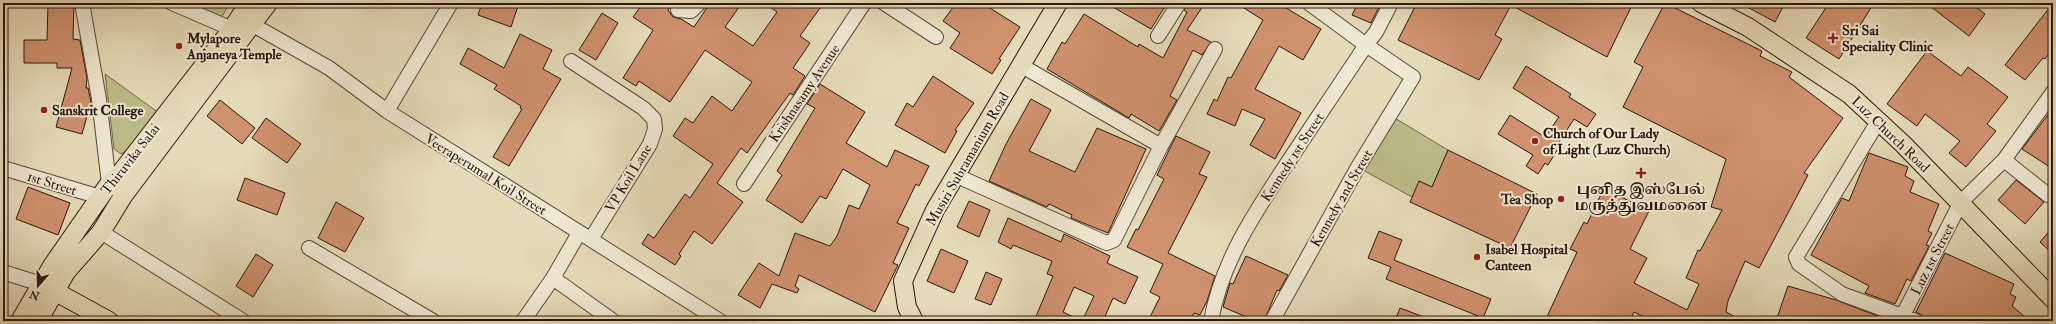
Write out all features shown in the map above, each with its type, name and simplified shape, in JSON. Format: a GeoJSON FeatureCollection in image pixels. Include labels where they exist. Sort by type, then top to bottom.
{"type":"FeatureCollection","features":[{"type":"Feature","properties":{"kind":"main road","name":"Thiruvika Salai"},"geometry":{"type":"LineString","coordinates":[[20,321],[48,288],[105,191],[232,29],[249,3]]}},
{"type":"Feature","properties":{"kind":"main road"},"geometry":{"type":"LineString","coordinates":[[38,321],[48,288],[66,272],[100,232],[123,196],[253,25],[268,3]]}},
{"type":"Feature","properties":{"kind":"main road","name":"Musiri Subramanium Road"},"geometry":{"type":"LineString","coordinates":[[914,321],[907,307],[903,281],[935,210],[1022,66],[1058,3]]}},
{"type":"Feature","properties":{"kind":"main road","name":"Luz Church Road"},"geometry":{"type":"LineString","coordinates":[[1701,3],[1748,27],[1849,94],[1879,120],[1961,202],[2053,299]]}},
{"type":"Feature","properties":{"kind":"main road"},"geometry":{"type":"LineString","coordinates":[[48,288],[109,321]]}},
{"type":"Feature","properties":{"kind":"street"},"geometry":{"type":"LineString","coordinates":[[82,3],[99,99],[105,191],[123,196]]}},
{"type":"Feature","properties":{"kind":"street"},"geometry":{"type":"LineString","coordinates":[[172,3],[232,29]]}},
{"type":"Feature","properties":{"kind":"street"},"geometry":{"type":"LineString","coordinates":[[387,111],[451,3]]}},
{"type":"Feature","properties":{"kind":"street"},"geometry":{"type":"LineString","coordinates":[[678,10],[691,11],[699,3]]}},
{"type":"Feature","properties":{"kind":"street","name":"Krishnasamy Avenue"},"geometry":{"type":"LineString","coordinates":[[744,184],[864,3]]}},
{"type":"Feature","properties":{"kind":"street"},"geometry":{"type":"LineString","coordinates":[[884,3],[936,37]]}},
{"type":"Feature","properties":{"kind":"street"},"geometry":{"type":"LineString","coordinates":[[1158,36],[1179,3]]}},
{"type":"Feature","properties":{"kind":"street"},"geometry":{"type":"LineString","coordinates":[[1309,3],[1366,45]]}},
{"type":"Feature","properties":{"kind":"street","name":"Kennedy 1st Street"},"geometry":{"type":"LineString","coordinates":[[1211,321],[1213,309],[1232,256],[1254,215],[1376,32],[1391,3]]}},
{"type":"Feature","properties":{"kind":"street","name":"Veeraperumal Koil Street"},"geometry":{"type":"LineString","coordinates":[[253,25],[329,68],[387,111],[720,321]]}},
{"type":"Feature","properties":{"kind":"street","name":"Kennedy 2nd Street"},"geometry":{"type":"LineString","coordinates":[[1272,321],[1358,167],[1413,77],[1366,45]]}},
{"type":"Feature","properties":{"kind":"street"},"geometry":{"type":"LineString","coordinates":[[955,175],[1108,243],[1114,240],[1161,146],[1215,49]]}},
{"type":"Feature","properties":{"kind":"street","name":"VP Koil Lane"},"geometry":{"type":"LineString","coordinates":[[571,61],[643,108],[654,119],[655,129],[650,144],[585,236]]}},
{"type":"Feature","properties":{"kind":"street"},"geometry":{"type":"LineString","coordinates":[[1022,66],[1161,146]]}},
{"type":"Feature","properties":{"kind":"street","name":"Luz 1st Street"},"geometry":{"type":"LineString","coordinates":[[1903,315],[1961,202],[2004,160],[2053,92]]}},
{"type":"Feature","properties":{"kind":"street"},"geometry":{"type":"LineString","coordinates":[[1879,120],[1796,257],[1799,264],[1842,294],[1916,321]]}},
{"type":"Feature","properties":{"kind":"street"},"geometry":{"type":"LineString","coordinates":[[2004,160],[2048,195]]}},
{"type":"Feature","properties":{"kind":"street","name":"1st Street"},"geometry":{"type":"LineString","coordinates":[[3,168],[105,191]]}},
{"type":"Feature","properties":{"kind":"street"},"geometry":{"type":"LineString","coordinates":[[100,232],[243,321]]}},
{"type":"Feature","properties":{"kind":"street"},"geometry":{"type":"LineString","coordinates":[[523,321],[585,236]]}},
{"type":"Feature","properties":{"kind":"street"},"geometry":{"type":"LineString","coordinates":[[309,248],[433,321]]}},
{"type":"Feature","properties":{"kind":"street"},"geometry":{"type":"LineString","coordinates":[[3,272],[48,288]]}},
{"type":"Feature","properties":{"kind":"street"},"geometry":{"type":"LineString","coordinates":[[553,278],[613,321]]}},
{"type":"Feature","properties":{"kind":"green space"},"geometry":{"type":"Polygon","coordinates":[[[180,3],[230,3],[220,20],[180,3]]]}},
{"type":"Feature","properties":{"kind":"green space"},"geometry":{"type":"Polygon","coordinates":[[[105,74],[159,113],[133,147],[121,154],[114,149],[105,74]]]}},
{"type":"Feature","properties":{"kind":"green space"},"geometry":{"type":"Polygon","coordinates":[[[1393,117],[1448,150],[1432,187],[1412,197],[1361,169],[1393,117]]]}},
{"type":"Feature","properties":{"kind":"building"},"geometry":{"type":"Polygon","coordinates":[[[48,3],[74,3],[73,39],[80,40],[87,78],[86,88],[88,88],[91,102],[82,134],[56,127],[72,68],[57,68],[57,63],[24,63],[24,40],[47,40],[48,3]]]}},
{"type":"Feature","properties":{"kind":"building"},"geometry":{"type":"Polygon","coordinates":[[[482,3],[519,3],[511,27],[478,15],[482,3]]]}},
{"type":"Feature","properties":{"kind":"building"},"geometry":{"type":"Polygon","coordinates":[[[643,3],[672,3],[668,10],[673,17],[681,19],[694,27],[710,3],[742,3],[725,27],[753,46],[777,12],[764,3],[812,3],[820,8],[800,36],[810,43],[793,68],[805,76],[793,95],[790,93],[747,153],[741,148],[717,183],[743,202],[712,244],[694,231],[679,254],[681,256],[675,265],[642,244],[648,234],[654,238],[685,194],[690,198],[713,164],[673,136],[685,118],[693,123],[712,96],[732,111],[752,82],[705,50],[670,102],[639,81],[636,86],[623,78],[653,30],[633,17],[643,3]]]}},
{"type":"Feature","properties":{"kind":"building"},"geometry":{"type":"Polygon","coordinates":[[[956,3],[982,3],[1020,27],[999,59],[1001,60],[992,74],[950,48],[960,33],[943,21],[956,3]]]}},
{"type":"Feature","properties":{"kind":"building"},"geometry":{"type":"Polygon","coordinates":[[[1106,3],[1167,3],[1151,29],[1106,3]]]}},
{"type":"Feature","properties":{"kind":"building"},"geometry":{"type":"Polygon","coordinates":[[[1187,3],[1205,3],[1187,30],[1211,42],[1202,55],[1193,50],[1170,96],[1177,100],[1159,131],[1131,114],[1129,118],[1047,69],[1062,42],[1065,44],[1084,14],[1138,47],[1139,44],[1163,58],[1187,12],[1184,10],[1187,3]]]}},
{"type":"Feature","properties":{"kind":"building"},"geometry":{"type":"Polygon","coordinates":[[[1236,3],[1278,3],[1321,29],[1303,60],[1279,46],[1255,89],[1301,113],[1275,159],[1250,145],[1265,119],[1242,109],[1235,126],[1207,114],[1214,99],[1217,101],[1228,77],[1231,78],[1263,20],[1236,3]]]}},
{"type":"Feature","properties":{"kind":"building"},"geometry":{"type":"Polygon","coordinates":[[[1358,3],[1381,3],[1371,23],[1352,15],[1358,3]]]}},
{"type":"Feature","properties":{"kind":"building"},"geometry":{"type":"Polygon","coordinates":[[[1417,3],[1633,3],[1607,57],[1511,5],[1495,35],[1502,39],[1479,80],[1398,40],[1417,3]]]}},
{"type":"Feature","properties":{"kind":"building"},"geometry":{"type":"Polygon","coordinates":[[[1665,3],[1762,51],[1760,56],[1792,72],[1789,77],[1843,118],[1804,173],[1808,175],[1759,268],[1745,261],[1728,301],[1726,312],[1743,321],[1652,321],[1634,312],[1630,321],[1545,321],[1577,252],[1570,249],[1584,222],[1587,224],[1604,188],[1649,211],[1630,249],[1647,258],[1634,283],[1687,310],[1699,284],[1686,278],[1698,250],[1700,251],[1722,210],[1711,207],[1726,159],[1623,107],[1643,67],[1634,62],[1665,3]]]}},
{"type":"Feature","properties":{"kind":"building"},"geometry":{"type":"Polygon","coordinates":[[[1740,3],[1785,3],[1775,22],[1740,3]]]}},
{"type":"Feature","properties":{"kind":"building"},"geometry":{"type":"Polygon","coordinates":[[[1829,3],[1874,3],[1839,59],[1806,38],[1829,3]]]}},
{"type":"Feature","properties":{"kind":"building"},"geometry":{"type":"Polygon","coordinates":[[[1926,3],[1971,3],[1985,14],[1969,36],[1926,3]]]}},
{"type":"Feature","properties":{"kind":"building"},"geometry":{"type":"Polygon","coordinates":[[[2053,3],[2053,48],[2045,59],[2043,58],[2025,80],[2005,65],[2053,3]]]}},
{"type":"Feature","properties":{"kind":"building"},"geometry":{"type":"Polygon","coordinates":[[[602,13],[618,23],[596,60],[579,50],[602,13]]]}},
{"type":"Feature","properties":{"kind":"building"},"geometry":{"type":"Polygon","coordinates":[[[520,34],[552,50],[543,69],[561,79],[509,166],[493,157],[522,109],[520,108],[521,106],[494,89],[497,85],[460,64],[468,48],[504,68],[520,34]]]}},
{"type":"Feature","properties":{"kind":"building"},"geometry":{"type":"Polygon","coordinates":[[[1927,51],[1961,76],[1968,67],[2008,97],[1987,124],[1996,131],[1966,167],[1949,153],[1960,141],[1925,114],[1917,126],[1887,104],[1927,51]]]}},
{"type":"Feature","properties":{"kind":"building"},"geometry":{"type":"Polygon","coordinates":[[[1526,66],[1571,94],[1569,97],[1596,114],[1587,127],[1574,119],[1557,145],[1559,147],[1548,165],[1545,163],[1538,174],[1526,166],[1533,155],[1498,134],[1510,115],[1545,137],[1559,117],[1513,88],[1526,66]]]}},
{"type":"Feature","properties":{"kind":"building"},"geometry":{"type":"Polygon","coordinates":[[[933,76],[974,103],[955,130],[957,131],[945,153],[895,125],[907,103],[913,107],[933,76]]]}},
{"type":"Feature","properties":{"kind":"building"},"geometry":{"type":"Polygon","coordinates":[[[820,84],[865,112],[846,143],[887,167],[895,150],[929,166],[919,186],[916,184],[897,223],[909,228],[893,263],[898,265],[875,312],[799,275],[795,286],[799,289],[797,293],[772,284],[760,308],[738,295],[759,263],[779,276],[795,233],[830,246],[837,236],[849,205],[859,209],[870,185],[843,169],[826,199],[820,196],[802,223],[766,200],[782,175],[777,171],[815,108],[807,104],[820,84]]]}},
{"type":"Feature","properties":{"kind":"building"},"geometry":{"type":"Polygon","coordinates":[[[1031,99],[1051,110],[1029,151],[1075,172],[1097,128],[1146,149],[1108,233],[1071,218],[1072,215],[1049,204],[1047,207],[989,181],[1006,144],[1031,99]]]}},
{"type":"Feature","properties":{"kind":"building"},"geometry":{"type":"Polygon","coordinates":[[[220,100],[255,128],[242,144],[207,116],[220,100]]]}},
{"type":"Feature","properties":{"kind":"building"},"geometry":{"type":"Polygon","coordinates":[[[2053,108],[2053,169],[2022,149],[2053,108]]]}},
{"type":"Feature","properties":{"kind":"building"},"geometry":{"type":"Polygon","coordinates":[[[266,118],[301,144],[287,163],[252,138],[266,118]]]}},
{"type":"Feature","properties":{"kind":"building"},"geometry":{"type":"Polygon","coordinates":[[[1176,136],[1210,152],[1199,174],[1207,177],[1168,253],[1215,276],[1207,301],[1200,315],[1194,313],[1190,321],[1148,321],[1160,297],[1150,292],[1163,264],[1127,247],[1136,229],[1138,230],[1164,179],[1157,175],[1176,136]]]}},
{"type":"Feature","properties":{"kind":"building"},"geometry":{"type":"Polygon","coordinates":[[[1448,150],[1537,194],[1510,248],[1410,202],[1419,181],[1432,187],[1448,150]]]}},
{"type":"Feature","properties":{"kind":"building"},"geometry":{"type":"Polygon","coordinates":[[[1869,153],[1908,167],[1905,176],[1914,181],[1910,192],[1939,204],[1928,231],[1932,233],[1926,245],[1929,246],[1911,281],[1907,279],[1895,304],[1865,293],[1869,286],[1811,255],[1842,198],[1849,201],[1869,153]]]}},
{"type":"Feature","properties":{"kind":"building"},"geometry":{"type":"Polygon","coordinates":[[[245,178],[285,193],[277,215],[237,200],[245,178]]]}},
{"type":"Feature","properties":{"kind":"building"},"geometry":{"type":"Polygon","coordinates":[[[2016,180],[2044,202],[2025,224],[1998,200],[2016,180]]]}},
{"type":"Feature","properties":{"kind":"building"},"geometry":{"type":"Polygon","coordinates":[[[28,187],[70,203],[58,235],[16,219],[28,187]]]}},
{"type":"Feature","properties":{"kind":"building"},"geometry":{"type":"Polygon","coordinates":[[[969,201],[990,210],[979,237],[957,227],[969,201]]]}},
{"type":"Feature","properties":{"kind":"building"},"geometry":{"type":"Polygon","coordinates":[[[336,202],[364,218],[345,252],[318,238],[336,202]]]}},
{"type":"Feature","properties":{"kind":"building"},"geometry":{"type":"Polygon","coordinates":[[[1008,218],[1061,242],[1064,234],[1110,256],[1107,263],[1138,277],[1125,304],[1113,298],[1103,321],[1082,321],[1094,296],[1074,287],[1063,312],[1081,321],[1034,321],[1053,276],[1047,274],[1052,261],[1013,245],[1011,249],[998,242],[1008,218]]]}},
{"type":"Feature","properties":{"kind":"building"},"geometry":{"type":"Polygon","coordinates":[[[2053,227],[2053,254],[2040,242],[2053,227]]]}},
{"type":"Feature","properties":{"kind":"building"},"geometry":{"type":"Polygon","coordinates":[[[1379,231],[1402,240],[1394,260],[1491,299],[1483,318],[1386,279],[1391,267],[1368,258],[1379,231]]]}},
{"type":"Feature","properties":{"kind":"building"},"geometry":{"type":"Polygon","coordinates":[[[941,249],[968,261],[954,293],[927,281],[941,249]]]}},
{"type":"Feature","properties":{"kind":"building"},"geometry":{"type":"Polygon","coordinates":[[[1945,253],[2014,284],[2010,294],[2016,297],[2012,306],[2030,321],[1924,321],[1922,315],[1916,312],[1945,253]]]}},
{"type":"Feature","properties":{"kind":"building"},"geometry":{"type":"Polygon","coordinates":[[[256,254],[273,265],[253,297],[236,286],[256,254]]]}},
{"type":"Feature","properties":{"kind":"building"},"geometry":{"type":"Polygon","coordinates":[[[1246,256],[1288,275],[1279,291],[1277,290],[1264,321],[1256,321],[1223,307],[1230,283],[1233,284],[1246,256]]]}},
{"type":"Feature","properties":{"kind":"building"},"geometry":{"type":"Polygon","coordinates":[[[986,272],[1002,279],[991,305],[975,299],[986,272]]]}},
{"type":"Feature","properties":{"kind":"building"},"geometry":{"type":"Polygon","coordinates":[[[1788,286],[1836,300],[1888,320],[1776,321],[1788,286]]]}},
{"type":"Feature","properties":{"kind":"building"},"geometry":{"type":"Polygon","coordinates":[[[1400,308],[1432,320],[1395,321],[1400,308]]]}},
{"type":"Feature","properties":{"kind":"place","name":"Sri Sai Speciality Clinic"},"geometry":{"type":"Point","coordinates":[1833,38]}},
{"type":"Feature","properties":{"kind":"place","name":"Mylapore Anjaneya Temple"},"geometry":{"type":"Point","coordinates":[179,46]}},
{"type":"Feature","properties":{"kind":"place","name":"Sanskrit College"},"geometry":{"type":"Point","coordinates":[44,110]}},
{"type":"Feature","properties":{"kind":"place","name":"Church of Our Lady of Light (Luz Church)"},"geometry":{"type":"Point","coordinates":[1535,141]}},
{"type":"Feature","properties":{"kind":"place","name":"புனித இஸ்பேல் மருத்துவமனை"},"geometry":{"type":"Point","coordinates":[1641,173]}},
{"type":"Feature","properties":{"kind":"place","name":"Tea Shop"},"geometry":{"type":"Point","coordinates":[1561,199]}},
{"type":"Feature","properties":{"kind":"place","name":"Isabel Hospital Canteen"},"geometry":{"type":"Point","coordinates":[1477,257]}}]}
